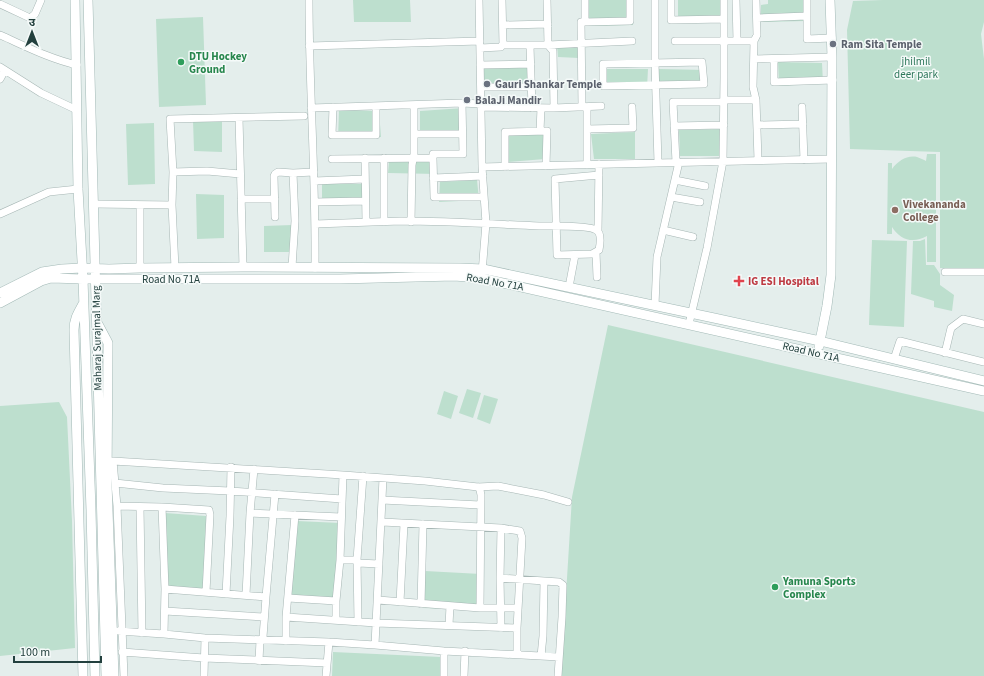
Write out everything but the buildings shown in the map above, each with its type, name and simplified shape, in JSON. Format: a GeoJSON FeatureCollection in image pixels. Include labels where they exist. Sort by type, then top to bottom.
{"type":"FeatureCollection","features":[{"type":"Feature","properties":{"kind":"street"},"geometry":{"type":"LineString","coordinates":[[2,4],[30,18],[35,14],[41,0]]}},
{"type":"Feature","properties":{"kind":"street","name":"Maharaj Surajmal Marg"},"geometry":{"type":"LineString","coordinates":[[75,0],[78,188],[83,279],[91,503],[95,676]]}},
{"type":"Feature","properties":{"kind":"street","name":"Maharaj Surajmal Marg"},"geometry":{"type":"LineString","coordinates":[[88,0],[97,323],[108,343],[107,483]]}},
{"type":"Feature","properties":{"kind":"street"},"geometry":{"type":"LineString","coordinates":[[309,0],[309,46],[315,202],[315,268]]}},
{"type":"Feature","properties":{"kind":"street"},"geometry":{"type":"LineString","coordinates":[[479,0],[482,167],[486,223],[482,274]]}},
{"type":"Feature","properties":{"kind":"street"},"geometry":{"type":"LineString","coordinates":[[502,0],[503,46]]}},
{"type":"Feature","properties":{"kind":"street"},"geometry":{"type":"LineString","coordinates":[[547,0],[548,46],[553,51],[554,108]]}},
{"type":"Feature","properties":{"kind":"street"},"geometry":{"type":"LineString","coordinates":[[585,0],[585,22]]}},
{"type":"Feature","properties":{"kind":"street"},"geometry":{"type":"LineString","coordinates":[[587,165],[587,129],[584,107],[582,22],[630,21],[630,0]]}},
{"type":"Feature","properties":{"kind":"street"},"geometry":{"type":"LineString","coordinates":[[655,0],[658,163]]}},
{"type":"Feature","properties":{"kind":"street"},"geometry":{"type":"LineString","coordinates":[[671,0],[672,20],[724,19]]}},
{"type":"Feature","properties":{"kind":"street"},"geometry":{"type":"LineString","coordinates":[[689,324],[706,250],[723,162],[724,0]]}},
{"type":"Feature","properties":{"kind":"street"},"geometry":{"type":"LineString","coordinates":[[736,0],[737,41]]}},
{"type":"Feature","properties":{"kind":"street"},"geometry":{"type":"LineString","coordinates":[[756,0],[757,34],[754,41],[753,88],[756,100],[758,160]]}},
{"type":"Feature","properties":{"kind":"street"},"geometry":{"type":"LineString","coordinates":[[807,0],[807,38],[832,38]]}},
{"type":"Feature","properties":{"kind":"street"},"geometry":{"type":"LineString","coordinates":[[817,353],[827,306],[831,275],[832,38],[830,0]]}},
{"type":"Feature","properties":{"kind":"street"},"geometry":{"type":"LineString","coordinates":[[757,18],[807,16]]}},
{"type":"Feature","properties":{"kind":"street"},"geometry":{"type":"LineString","coordinates":[[503,25],[548,24]]}},
{"type":"Feature","properties":{"kind":"street"},"geometry":{"type":"LineString","coordinates":[[0,36],[42,54],[77,65]]}},
{"type":"Feature","properties":{"kind":"street"},"geometry":{"type":"LineString","coordinates":[[309,46],[480,44],[502,47],[632,41]]}},
{"type":"Feature","properties":{"kind":"street"},"geometry":{"type":"LineString","coordinates":[[675,41],[754,41]]}},
{"type":"Feature","properties":{"kind":"street"},"geometry":{"type":"LineString","coordinates":[[530,46],[532,108]]}},
{"type":"Feature","properties":{"kind":"street"},"geometry":{"type":"LineString","coordinates":[[754,59],[832,57]]}},
{"type":"Feature","properties":{"kind":"street"},"geometry":{"type":"LineString","coordinates":[[774,59],[774,82],[832,80]]}},
{"type":"Feature","properties":{"kind":"street"},"geometry":{"type":"LineString","coordinates":[[702,62],[704,84],[656,85],[603,86],[603,64],[702,62]]}},
{"type":"Feature","properties":{"kind":"street"},"geometry":{"type":"LineString","coordinates":[[480,65],[531,64]]}},
{"type":"Feature","properties":{"kind":"street"},"geometry":{"type":"LineString","coordinates":[[0,79],[2,68],[42,93],[77,110]]}},
{"type":"Feature","properties":{"kind":"street"},"geometry":{"type":"LineString","coordinates":[[481,88],[531,87]]}},
{"type":"Feature","properties":{"kind":"street"},"geometry":{"type":"LineString","coordinates":[[655,305],[657,257],[678,162],[673,102],[756,100]]}},
{"type":"Feature","properties":{"kind":"street"},"geometry":{"type":"LineString","coordinates":[[312,108],[462,103],[532,108],[601,106]]}},
{"type":"Feature","properties":{"kind":"street"},"geometry":{"type":"LineString","coordinates":[[462,103],[462,154],[433,154],[434,197],[484,197]]}},
{"type":"Feature","properties":{"kind":"street"},"geometry":{"type":"LineString","coordinates":[[411,222],[412,165],[414,154],[414,104]]}},
{"type":"Feature","properties":{"kind":"street"},"geometry":{"type":"LineString","coordinates":[[332,107],[332,135],[376,135],[376,106]]}},
{"type":"Feature","properties":{"kind":"street"},"geometry":{"type":"LineString","coordinates":[[802,106],[804,160]]}},
{"type":"Feature","properties":{"kind":"street"},"geometry":{"type":"LineString","coordinates":[[587,129],[633,128],[632,107]]}},
{"type":"Feature","properties":{"kind":"street"},"geometry":{"type":"LineString","coordinates":[[540,131],[541,108]]}},
{"type":"Feature","properties":{"kind":"street"},"geometry":{"type":"LineString","coordinates":[[175,268],[170,118],[304,116]]}},
{"type":"Feature","properties":{"kind":"street"},"geometry":{"type":"LineString","coordinates":[[239,118],[243,267]]}},
{"type":"Feature","properties":{"kind":"street"},"geometry":{"type":"LineString","coordinates":[[757,125],[803,124]]}},
{"type":"Feature","properties":{"kind":"street"},"geometry":{"type":"LineString","coordinates":[[674,126],[724,125]]}},
{"type":"Feature","properties":{"kind":"street"},"geometry":{"type":"LineString","coordinates":[[504,167],[504,132],[540,131],[547,131],[546,166]]}},
{"type":"Feature","properties":{"kind":"street"},"geometry":{"type":"LineString","coordinates":[[414,134],[462,134]]}},
{"type":"Feature","properties":{"kind":"street"},"geometry":{"type":"LineString","coordinates":[[365,158],[366,222]]}},
{"type":"Feature","properties":{"kind":"street"},"geometry":{"type":"LineString","coordinates":[[384,158],[384,222]]}},
{"type":"Feature","properties":{"kind":"street"},"geometry":{"type":"LineString","coordinates":[[332,159],[433,158]]}},
{"type":"Feature","properties":{"kind":"street"},"geometry":{"type":"LineString","coordinates":[[482,167],[832,159]]}},
{"type":"Feature","properties":{"kind":"street"},"geometry":{"type":"LineString","coordinates":[[599,164],[599,175],[598,231],[600,237],[599,250],[592,254],[557,255],[555,179],[599,175]]}},
{"type":"Feature","properties":{"kind":"street"},"geometry":{"type":"LineString","coordinates":[[173,172],[207,171],[240,174]]}},
{"type":"Feature","properties":{"kind":"street"},"geometry":{"type":"LineString","coordinates":[[275,217],[275,174],[278,172],[314,172]]}},
{"type":"Feature","properties":{"kind":"street"},"geometry":{"type":"LineString","coordinates":[[292,268],[295,221],[293,173]]}},
{"type":"Feature","properties":{"kind":"street"},"geometry":{"type":"LineString","coordinates":[[433,178],[483,176]]}},
{"type":"Feature","properties":{"kind":"street"},"geometry":{"type":"LineString","coordinates":[[314,181],[365,179]]}},
{"type":"Feature","properties":{"kind":"street"},"geometry":{"type":"LineString","coordinates":[[675,180],[704,186]]}},
{"type":"Feature","properties":{"kind":"street"},"geometry":{"type":"LineString","coordinates":[[0,214],[49,192],[78,188]]}},
{"type":"Feature","properties":{"kind":"street"},"geometry":{"type":"LineString","coordinates":[[671,197],[700,202]]}},
{"type":"Feature","properties":{"kind":"street"},"geometry":{"type":"LineString","coordinates":[[241,199],[275,199]]}},
{"type":"Feature","properties":{"kind":"street"},"geometry":{"type":"LineString","coordinates":[[315,202],[365,201]]}},
{"type":"Feature","properties":{"kind":"street"},"geometry":{"type":"LineString","coordinates":[[94,204],[172,205]]}},
{"type":"Feature","properties":{"kind":"street"},"geometry":{"type":"LineString","coordinates":[[140,205],[140,268]]}},
{"type":"Feature","properties":{"kind":"street"},"geometry":{"type":"LineString","coordinates":[[315,224],[366,222],[486,223],[584,227],[596,229],[598,231]]}},
{"type":"Feature","properties":{"kind":"street"},"geometry":{"type":"LineString","coordinates":[[663,230],[694,238]]}},
{"type":"Feature","properties":{"kind":"street"},"geometry":{"type":"LineString","coordinates":[[596,252],[597,277]]}},
{"type":"Feature","properties":{"kind":"street"},"geometry":{"type":"LineString","coordinates":[[569,287],[574,255]]}},
{"type":"Feature","properties":{"kind":"street","name":"Road No 71A"},"geometry":{"type":"LineString","coordinates":[[0,293],[42,272],[62,269],[243,267],[460,268],[689,324],[984,391]]}},
{"type":"Feature","properties":{"kind":"street"},"geometry":{"type":"LineString","coordinates":[[946,272],[984,272]]}},
{"type":"Feature","properties":{"kind":"street","name":"Road No 71A"},"geometry":{"type":"LineString","coordinates":[[0,303],[41,281],[51,278],[340,279],[482,274],[569,287],[655,305],[820,341],[984,381]]}},
{"type":"Feature","properties":{"kind":"street","name":"Maharaj Surajmal Marg"},"geometry":{"type":"LineString","coordinates":[[83,303],[74,322],[83,676]]}},
{"type":"Feature","properties":{"kind":"street"},"geometry":{"type":"LineString","coordinates":[[945,353],[951,328],[963,319],[984,324]]}},
{"type":"Feature","properties":{"kind":"street"},"geometry":{"type":"LineString","coordinates":[[894,359],[900,341],[984,362]]}},
{"type":"Feature","properties":{"kind":"street"},"geometry":{"type":"LineString","coordinates":[[114,676],[107,483],[113,461],[343,474],[478,487],[498,486],[544,495],[568,502]]}},
{"type":"Feature","properties":{"kind":"street"},"geometry":{"type":"LineString","coordinates":[[226,594],[231,467]]}},
{"type":"Feature","properties":{"kind":"street"},"geometry":{"type":"LineString","coordinates":[[246,595],[250,513],[254,469]]}},
{"type":"Feature","properties":{"kind":"street"},"geometry":{"type":"LineString","coordinates":[[336,620],[343,474]]}},
{"type":"Feature","properties":{"kind":"street"},"geometry":{"type":"LineString","coordinates":[[358,622],[358,562],[363,476]]}},
{"type":"Feature","properties":{"kind":"street"},"geometry":{"type":"LineString","coordinates":[[375,645],[383,478]]}},
{"type":"Feature","properties":{"kind":"street"},"geometry":{"type":"LineString","coordinates":[[107,483],[342,499]]}},
{"type":"Feature","properties":{"kind":"street"},"geometry":{"type":"LineString","coordinates":[[106,676],[113,631],[117,506],[107,483]]}},
{"type":"Feature","properties":{"kind":"street"},"geometry":{"type":"LineString","coordinates":[[478,487],[480,490],[481,528],[480,608]]}},
{"type":"Feature","properties":{"kind":"street"},"geometry":{"type":"LineString","coordinates":[[259,661],[260,640],[263,637],[275,494]]}},
{"type":"Feature","properties":{"kind":"street"},"geometry":{"type":"LineString","coordinates":[[382,500],[480,505]]}},
{"type":"Feature","properties":{"kind":"street"},"geometry":{"type":"LineString","coordinates":[[117,506],[209,510],[206,592]]}},
{"type":"Feature","properties":{"kind":"street"},"geometry":{"type":"LineString","coordinates":[[140,507],[142,633]]}},
{"type":"Feature","properties":{"kind":"street"},"geometry":{"type":"LineString","coordinates":[[162,507],[165,589],[164,634]]}},
{"type":"Feature","properties":{"kind":"street"},"geometry":{"type":"LineString","coordinates":[[250,513],[341,517]]}},
{"type":"Feature","properties":{"kind":"street"},"geometry":{"type":"LineString","coordinates":[[286,641],[286,617],[295,515]]}},
{"type":"Feature","properties":{"kind":"street"},"geometry":{"type":"LineString","coordinates":[[382,522],[502,528],[520,531],[522,538],[517,654]]}},
{"type":"Feature","properties":{"kind":"street"},"geometry":{"type":"LineString","coordinates":[[400,602],[404,524]]}},
{"type":"Feature","properties":{"kind":"street"},"geometry":{"type":"LineString","coordinates":[[421,604],[423,524]]}},
{"type":"Feature","properties":{"kind":"street"},"geometry":{"type":"LineString","coordinates":[[501,628],[500,578],[502,528]]}},
{"type":"Feature","properties":{"kind":"street"},"geometry":{"type":"LineString","coordinates":[[340,560],[379,564]]}},
{"type":"Feature","properties":{"kind":"street"},"geometry":{"type":"LineString","coordinates":[[500,578],[561,583],[563,587],[558,676]]}},
{"type":"Feature","properties":{"kind":"street"},"geometry":{"type":"LineString","coordinates":[[541,656],[544,581]]}},
{"type":"Feature","properties":{"kind":"street"},"geometry":{"type":"LineString","coordinates":[[165,589],[266,597]]}},
{"type":"Feature","properties":{"kind":"street"},"geometry":{"type":"LineString","coordinates":[[288,598],[336,601]]}},
{"type":"Feature","properties":{"kind":"street"},"geometry":{"type":"LineString","coordinates":[[378,600],[480,608],[518,608]]}},
{"type":"Feature","properties":{"kind":"street"},"geometry":{"type":"LineString","coordinates":[[449,626],[450,606]]}},
{"type":"Feature","properties":{"kind":"street"},"geometry":{"type":"LineString","coordinates":[[165,612],[264,617]]}},
{"type":"Feature","properties":{"kind":"street"},"geometry":{"type":"LineString","coordinates":[[286,617],[376,623],[517,628]]}},
{"type":"Feature","properties":{"kind":"street"},"geometry":{"type":"LineString","coordinates":[[113,631],[205,638],[329,642],[444,651],[559,657]]}},
{"type":"Feature","properties":{"kind":"street"},"geometry":{"type":"LineString","coordinates":[[113,631],[122,652],[124,676]]}},
{"type":"Feature","properties":{"kind":"street"},"geometry":{"type":"LineString","coordinates":[[82,634],[94,635]]}},
{"type":"Feature","properties":{"kind":"street"},"geometry":{"type":"LineString","coordinates":[[204,676],[205,638]]}},
{"type":"Feature","properties":{"kind":"street"},"geometry":{"type":"LineString","coordinates":[[326,676],[329,642]]}},
{"type":"Feature","properties":{"kind":"street"},"geometry":{"type":"LineString","coordinates":[[444,651],[444,676]]}},
{"type":"Feature","properties":{"kind":"street"},"geometry":{"type":"LineString","coordinates":[[122,652],[259,661],[327,663]]}},
{"type":"Feature","properties":{"kind":"street"},"geometry":{"type":"LineString","coordinates":[[464,676],[465,652]]}},
{"type":"Feature","properties":{"kind":"green space"},"geometry":{"type":"Polygon","coordinates":[[[353,0],[410,0],[411,22],[354,22],[353,0]]]}},
{"type":"Feature","properties":{"kind":"green space"},"geometry":{"type":"Polygon","coordinates":[[[588,0],[633,0],[633,25],[589,26],[588,0]]]}},
{"type":"Feature","properties":{"kind":"green space"},"geometry":{"type":"Polygon","coordinates":[[[678,0],[723,0],[722,21],[678,23],[678,0]]]}},
{"type":"Feature","properties":{"kind":"green space"},"geometry":{"type":"Polygon","coordinates":[[[768,0],[805,0],[806,21],[761,22],[761,5],[768,4],[768,0]]]}},
{"type":"Feature","properties":{"kind":"green space","name":"jhilmil deer park"},"geometry":{"type":"Polygon","coordinates":[[[984,0],[984,22],[981,34],[984,59],[984,268],[940,268],[940,152],[850,149],[847,30],[853,1],[984,0]]]}},
{"type":"Feature","properties":{"kind":"green space","name":"DTU Hockey Ground"},"geometry":{"type":"Polygon","coordinates":[[[203,17],[206,105],[159,107],[156,19],[203,17]]]}},
{"type":"Feature","properties":{"kind":"green space"},"geometry":{"type":"Polygon","coordinates":[[[579,44],[579,58],[558,57],[557,45],[579,44]]]}},
{"type":"Feature","properties":{"kind":"green space"},"geometry":{"type":"Polygon","coordinates":[[[778,62],[822,63],[823,83],[779,86],[778,62]]]}},
{"type":"Feature","properties":{"kind":"green space"},"geometry":{"type":"Polygon","coordinates":[[[530,66],[530,85],[487,86],[484,79],[484,67],[530,66]]]}},
{"type":"Feature","properties":{"kind":"green space"},"geometry":{"type":"Polygon","coordinates":[[[606,69],[648,69],[647,88],[607,89],[606,69]]]}},
{"type":"Feature","properties":{"kind":"green space"},"geometry":{"type":"Polygon","coordinates":[[[659,69],[706,70],[707,87],[658,86],[659,69]]]}},
{"type":"Feature","properties":{"kind":"green space"},"geometry":{"type":"Polygon","coordinates":[[[464,108],[464,137],[420,138],[420,111],[464,108]]]}},
{"type":"Feature","properties":{"kind":"green space"},"geometry":{"type":"Polygon","coordinates":[[[339,110],[379,111],[381,137],[338,139],[339,110]]]}},
{"type":"Feature","properties":{"kind":"green space"},"geometry":{"type":"Polygon","coordinates":[[[193,120],[222,121],[222,152],[194,151],[193,120]]]}},
{"type":"Feature","properties":{"kind":"green space"},"geometry":{"type":"Polygon","coordinates":[[[154,123],[155,184],[128,185],[126,124],[154,123]]]}},
{"type":"Feature","properties":{"kind":"green space"},"geometry":{"type":"Polygon","coordinates":[[[724,129],[724,156],[680,156],[679,130],[724,129]]]}},
{"type":"Feature","properties":{"kind":"green space"},"geometry":{"type":"Polygon","coordinates":[[[635,132],[635,159],[594,159],[591,134],[635,132]]]}},
{"type":"Feature","properties":{"kind":"green space"},"geometry":{"type":"Polygon","coordinates":[[[507,134],[545,134],[545,159],[507,162],[507,134]]]}},
{"type":"Feature","properties":{"kind":"green space"},"geometry":{"type":"Polygon","coordinates":[[[927,154],[936,154],[936,262],[927,262],[927,236],[917,240],[903,238],[892,227],[892,234],[887,234],[888,163],[892,163],[892,169],[900,161],[910,157],[917,157],[926,161],[927,154]]]}},
{"type":"Feature","properties":{"kind":"green space"},"geometry":{"type":"Polygon","coordinates":[[[389,161],[436,161],[437,174],[388,173],[389,161]]]}},
{"type":"Feature","properties":{"kind":"green space"},"geometry":{"type":"Polygon","coordinates":[[[477,180],[479,200],[439,202],[440,182],[477,180]]]}},
{"type":"Feature","properties":{"kind":"green space"},"geometry":{"type":"Polygon","coordinates":[[[322,184],[363,184],[363,203],[322,203],[322,184]]]}},
{"type":"Feature","properties":{"kind":"green space"},"geometry":{"type":"Polygon","coordinates":[[[196,194],[224,195],[224,238],[197,239],[196,194]]]}},
{"type":"Feature","properties":{"kind":"green space"},"geometry":{"type":"Polygon","coordinates":[[[292,225],[292,252],[264,252],[264,226],[292,225]]]}},
{"type":"Feature","properties":{"kind":"green space"},"geometry":{"type":"Polygon","coordinates":[[[925,239],[926,265],[934,265],[940,274],[940,285],[954,295],[952,311],[934,307],[934,301],[911,294],[913,241],[925,239]]]}},
{"type":"Feature","properties":{"kind":"green space"},"geometry":{"type":"Polygon","coordinates":[[[872,240],[907,241],[904,327],[869,325],[872,240]]]}},
{"type":"Feature","properties":{"kind":"green space","name":"Yamuna Sports Complex"},"geometry":{"type":"Polygon","coordinates":[[[608,325],[984,412],[984,676],[561,676],[572,497],[608,325]]]}},
{"type":"Feature","properties":{"kind":"green space"},"geometry":{"type":"Polygon","coordinates":[[[467,389],[481,393],[473,418],[459,413],[467,389]]]}},
{"type":"Feature","properties":{"kind":"green space"},"geometry":{"type":"Polygon","coordinates":[[[444,391],[458,396],[451,419],[437,414],[444,391]]]}},
{"type":"Feature","properties":{"kind":"green space"},"geometry":{"type":"Polygon","coordinates":[[[484,395],[498,399],[490,424],[477,419],[484,395]]]}},
{"type":"Feature","properties":{"kind":"green space"},"geometry":{"type":"Polygon","coordinates":[[[59,402],[67,417],[72,521],[75,648],[0,656],[0,406],[59,402]]]}},
{"type":"Feature","properties":{"kind":"green space"},"geometry":{"type":"Polygon","coordinates":[[[165,513],[206,516],[205,589],[168,586],[165,513]]]}},
{"type":"Feature","properties":{"kind":"green space"},"geometry":{"type":"Polygon","coordinates":[[[297,521],[340,523],[334,600],[291,596],[297,521]]]}},
{"type":"Feature","properties":{"kind":"green space"},"geometry":{"type":"Polygon","coordinates":[[[425,571],[481,574],[479,610],[423,608],[425,571]]]}},
{"type":"Feature","properties":{"kind":"green space"},"geometry":{"type":"Polygon","coordinates":[[[333,652],[441,657],[440,676],[332,676],[333,652]]]}},
{"type":"Feature","properties":{"kind":"place","name":"Ram Sita Temple"},"geometry":{"type":"Point","coordinates":[833,44]}},
{"type":"Feature","properties":{"kind":"place","name":"DTU Hockey Ground"},"geometry":{"type":"Point","coordinates":[181,62]}},
{"type":"Feature","properties":{"kind":"place","name":"Gauri Shankar Temple"},"geometry":{"type":"Point","coordinates":[487,84]}},
{"type":"Feature","properties":{"kind":"place","name":"BalaJi Mandir"},"geometry":{"type":"Point","coordinates":[467,100]}},
{"type":"Feature","properties":{"kind":"place","name":"Vivekananda College"},"geometry":{"type":"Point","coordinates":[895,210]}},
{"type":"Feature","properties":{"kind":"place","name":"IG ESI Hospital"},"geometry":{"type":"Point","coordinates":[739,281]}},
{"type":"Feature","properties":{"kind":"place","name":"Yamuna Sports Complex"},"geometry":{"type":"Point","coordinates":[775,587]}}]}
